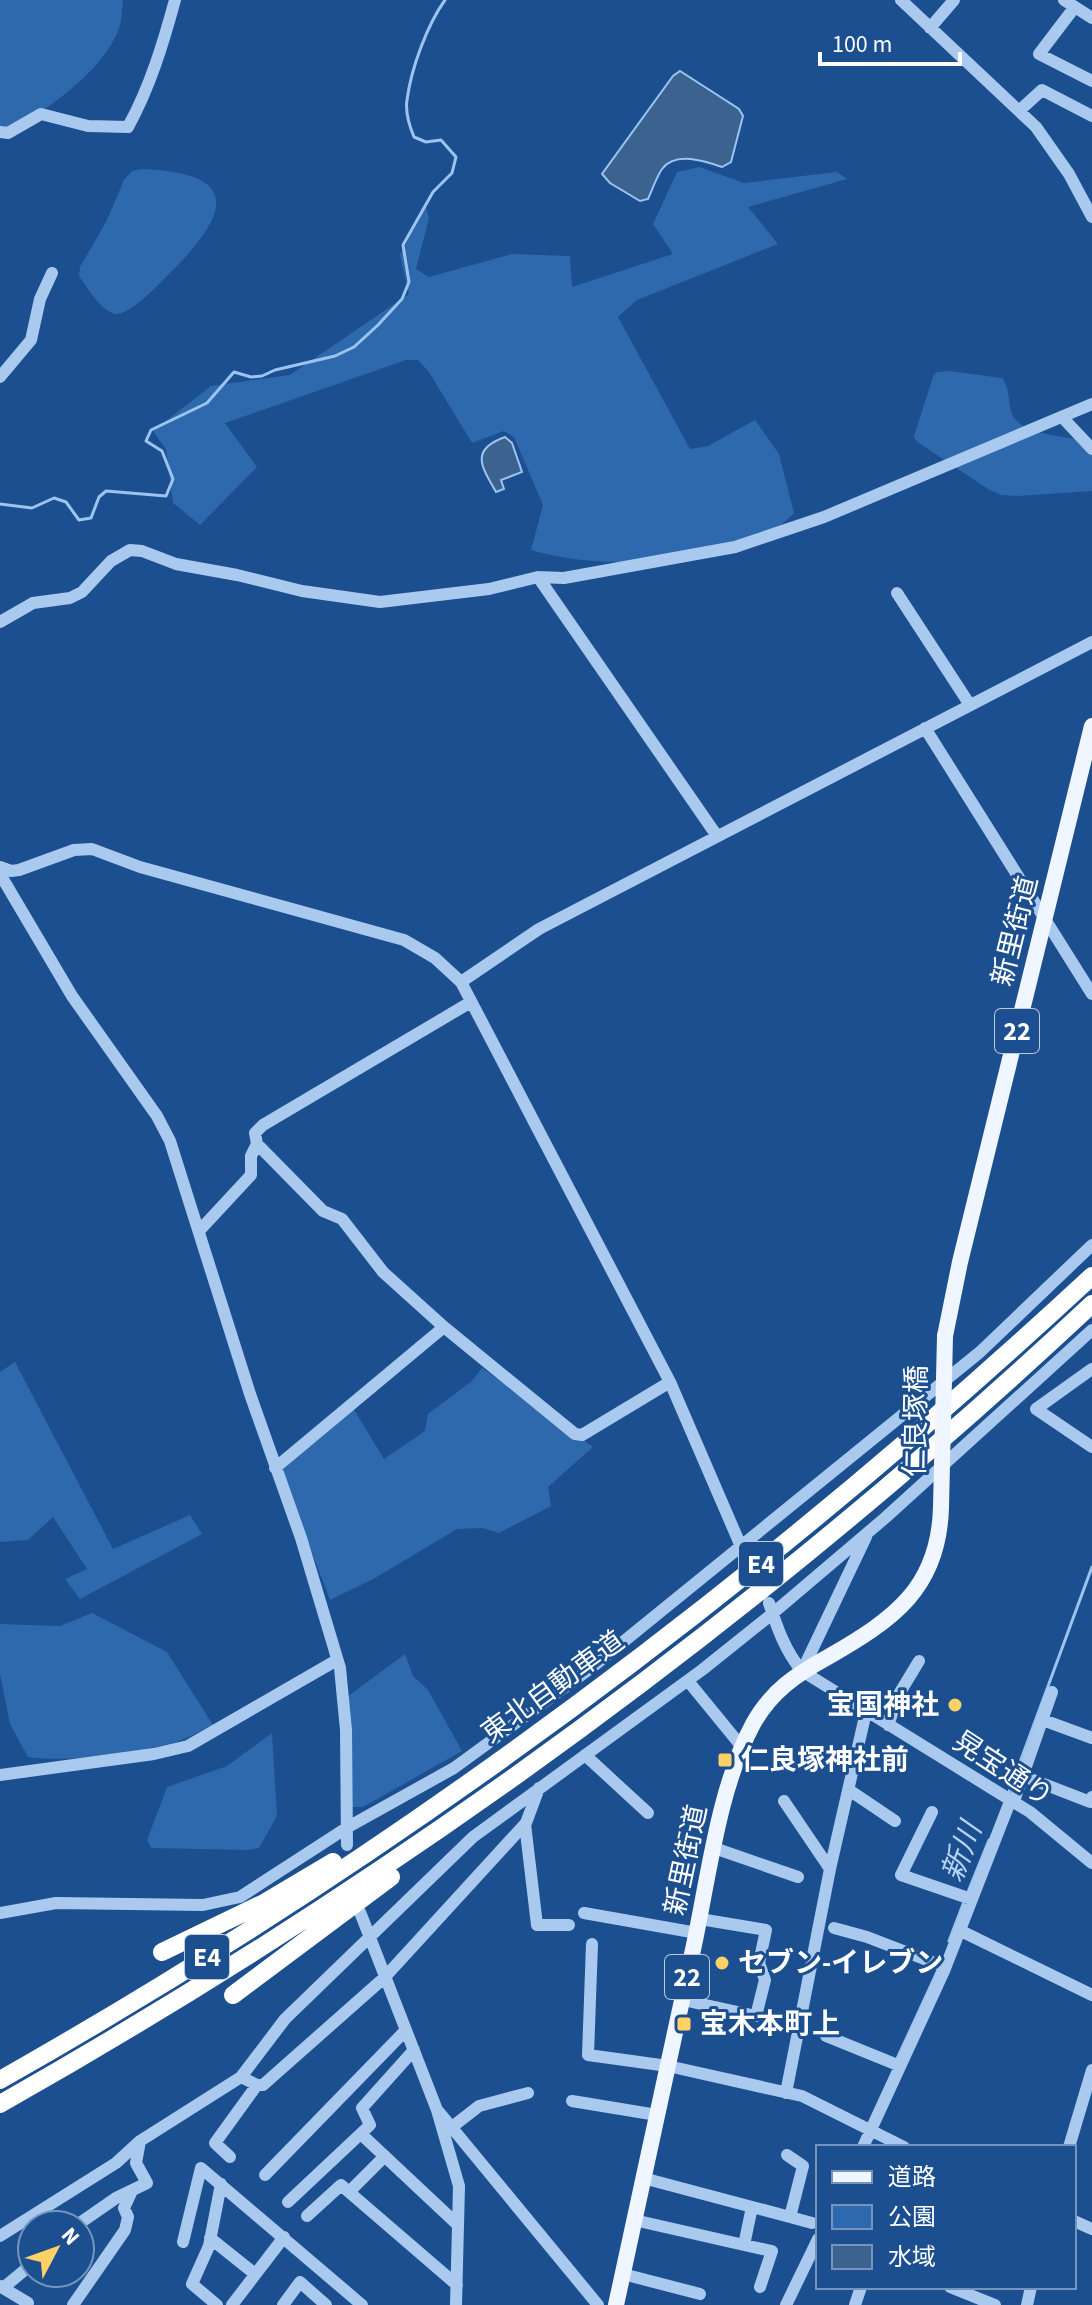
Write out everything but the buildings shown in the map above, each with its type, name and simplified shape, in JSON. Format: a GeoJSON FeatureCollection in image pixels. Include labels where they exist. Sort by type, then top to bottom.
{"type":"FeatureCollection","features":[{"type":"Feature","properties":{"kind":"highway","name":"東北自動車道"},"geometry":{"type":"LineString","coordinates":[[0,2080],[239,1937],[408,1826],[557,1721],[752,1571],[928,1424],[1092,1276]]}},
{"type":"Feature","properties":{"kind":"highway","name":"東北自動車道"},"geometry":{"type":"LineString","coordinates":[[0,2104],[250,1955],[502,1786],[675,1659],[838,1529],[1092,1304]]}},
{"type":"Feature","properties":{"kind":"highway"},"geometry":{"type":"LineString","coordinates":[[233,1995],[429,1849],[502,1786]]}},
{"type":"Feature","properties":{"kind":"highway"},"geometry":{"type":"LineString","coordinates":[[162,1952],[231,1920],[351,1851],[408,1826]]}},
{"type":"Feature","properties":{"kind":"main road","name":"新里街道"},"geometry":{"type":"LineString","coordinates":[[945,1336],[960,1262],[1092,726]]}},
{"type":"Feature","properties":{"kind":"main road","name":"仁良塚橋"},"geometry":{"type":"LineString","coordinates":[[941,1507],[945,1336]]}},
{"type":"Feature","properties":{"kind":"main road","name":"新里街道"},"geometry":{"type":"LineString","coordinates":[[616,2305],[714,1848],[742,1747],[766,1703],[788,1681],[880,1624],[917,1588],[936,1552],[941,1507]]}},
{"type":"Feature","properties":{"kind":"street"},"geometry":{"type":"LineString","coordinates":[[0,132],[8,133],[41,114],[88,126],[128,127],[163,44],[175,0]]}},
{"type":"Feature","properties":{"kind":"street"},"geometry":{"type":"LineString","coordinates":[[901,0],[1020,110],[1051,147],[1092,217]]}},
{"type":"Feature","properties":{"kind":"street"},"geometry":{"type":"LineString","coordinates":[[930,28],[954,0]]}},
{"type":"Feature","properties":{"kind":"street"},"geometry":{"type":"LineString","coordinates":[[1092,18],[1069,4],[1039,54],[1092,81]]}},
{"type":"Feature","properties":{"kind":"street"},"geometry":{"type":"LineString","coordinates":[[1020,110],[1042,90],[1092,116]]}},
{"type":"Feature","properties":{"kind":"street"},"geometry":{"type":"LineString","coordinates":[[0,377],[31,340],[40,299],[52,273]]}},
{"type":"Feature","properties":{"kind":"street"},"geometry":{"type":"LineString","coordinates":[[0,622],[33,603],[70,598],[82,592],[111,561],[130,550],[142,551],[176,564],[302,591],[380,602],[489,589],[538,577],[564,578],[735,547],[824,517],[1092,404]]}},
{"type":"Feature","properties":{"kind":"street"},"geometry":{"type":"LineString","coordinates":[[1062,417],[1092,449]]}},
{"type":"Feature","properties":{"kind":"street"},"geometry":{"type":"LineString","coordinates":[[538,577],[717,836]]}},
{"type":"Feature","properties":{"kind":"street"},"geometry":{"type":"LineString","coordinates":[[897,593],[970,705]]}},
{"type":"Feature","properties":{"kind":"street"},"geometry":{"type":"LineString","coordinates":[[461,982],[539,929],[1092,642]]}},
{"type":"Feature","properties":{"kind":"street"},"geometry":{"type":"LineString","coordinates":[[925,728],[1092,994]]}},
{"type":"Feature","properties":{"kind":"street"},"geometry":{"type":"LineString","coordinates":[[0,867],[19,870],[74,850],[92,849],[140,867],[404,940],[435,958],[461,982],[670,1382],[744,1552]]}},
{"type":"Feature","properties":{"kind":"street"},"geometry":{"type":"LineString","coordinates":[[0,874],[72,996],[157,1116],[170,1141],[275,1468],[301,1538],[337,1660],[346,1730],[347,1845]]}},
{"type":"Feature","properties":{"kind":"street"},"geometry":{"type":"LineString","coordinates":[[471,1002],[263,1125],[255,1133],[257,1144],[323,1211],[342,1219],[383,1272],[444,1327],[575,1434],[582,1435],[670,1382]]}},
{"type":"Feature","properties":{"kind":"street"},"geometry":{"type":"LineString","coordinates":[[199,1231],[235,1196],[251,1175],[251,1156],[257,1144]]}},
{"type":"Feature","properties":{"kind":"street"},"geometry":{"type":"LineString","coordinates":[[0,1913],[56,1903],[203,1905],[240,1897],[348,1827],[454,1768],[744,1552],[980,1352],[1092,1245]]}},
{"type":"Feature","properties":{"kind":"street"},"geometry":{"type":"LineString","coordinates":[[275,1468],[444,1327]]}},
{"type":"Feature","properties":{"kind":"street"},"geometry":{"type":"LineString","coordinates":[[0,2236],[116,2163],[140,2141],[241,2077],[285,2019],[473,1837],[688,1681],[770,1608],[870,1531],[1088,1334],[1092,1350]]}},
{"type":"Feature","properties":{"kind":"street"},"geometry":{"type":"LineString","coordinates":[[1092,1369],[1036,1409],[1092,1447]]}},
{"type":"Feature","properties":{"kind":"street"},"geometry":{"type":"LineString","coordinates":[[770,1608],[787,1649],[802,1671],[870,1531]]}},
{"type":"Feature","properties":{"kind":"street"},"geometry":{"type":"LineString","coordinates":[[0,1775],[154,1754],[188,1746],[337,1660]]}},
{"type":"Feature","properties":{"kind":"street"},"geometry":{"type":"LineString","coordinates":[[888,1725],[899,1694],[919,1661]]}},
{"type":"Feature","properties":{"kind":"street","name":"晃宝通り"},"geometry":{"type":"LineString","coordinates":[[802,1671],[1012,1800],[1092,1863]]}},
{"type":"Feature","properties":{"kind":"street"},"geometry":{"type":"LineString","coordinates":[[688,1681],[742,1747]]}},
{"type":"Feature","properties":{"kind":"street"},"geometry":{"type":"LineString","coordinates":[[863,2145],[866,2129],[900,2066],[945,1967],[1023,1776],[1052,1692]]}},
{"type":"Feature","properties":{"kind":"street"},"geometry":{"type":"LineString","coordinates":[[786,2093],[830,1869],[866,1712]]}},
{"type":"Feature","properties":{"kind":"street"},"geometry":{"type":"LineString","coordinates":[[1043,1720],[1092,1738]]}},
{"type":"Feature","properties":{"kind":"street"},"geometry":{"type":"LineString","coordinates":[[585,1755],[648,1813]]}},
{"type":"Feature","properties":{"kind":"street"},"geometry":{"type":"LineString","coordinates":[[1023,1776],[1090,1802],[1092,1797]]}},
{"type":"Feature","properties":{"kind":"street"},"geometry":{"type":"LineString","coordinates":[[241,2077],[263,2085],[384,1978],[525,1824],[539,1788]]}},
{"type":"Feature","properties":{"kind":"street"},"geometry":{"type":"LineString","coordinates":[[849,1790],[895,1821]]}},
{"type":"Feature","properties":{"kind":"street"},"geometry":{"type":"LineString","coordinates":[[784,1801],[830,1869]]}},
{"type":"Feature","properties":{"kind":"street"},"geometry":{"type":"LineString","coordinates":[[932,1812],[901,1875],[971,1899]]}},
{"type":"Feature","properties":{"kind":"street"},"geometry":{"type":"LineString","coordinates":[[525,1824],[537,1925],[569,1925]]}},
{"type":"Feature","properties":{"kind":"street"},"geometry":{"type":"LineString","coordinates":[[714,1848],[798,1877]]}},
{"type":"Feature","properties":{"kind":"street"},"geometry":{"type":"LineString","coordinates":[[360,1912],[437,2110],[459,2186],[456,2305]]}},
{"type":"Feature","properties":{"kind":"street"},"geometry":{"type":"LineString","coordinates":[[584,1913],[766,1930],[759,1963],[765,1980],[756,2016],[683,2000]]}},
{"type":"Feature","properties":{"kind":"street"},"geometry":{"type":"LineString","coordinates":[[834,1928],[867,1937],[945,1967]]}},
{"type":"Feature","properties":{"kind":"street"},"geometry":{"type":"LineString","coordinates":[[959,1930],[1092,1995]]}},
{"type":"Feature","properties":{"kind":"street"},"geometry":{"type":"LineString","coordinates":[[592,1944],[588,2055],[668,2066],[786,2093],[816,2102],[900,2145]]}},
{"type":"Feature","properties":{"kind":"street"},"geometry":{"type":"LineString","coordinates":[[265,2175],[406,2030]]}},
{"type":"Feature","properties":{"kind":"street"},"geometry":{"type":"LineString","coordinates":[[826,2036],[900,2066]]}},
{"type":"Feature","properties":{"kind":"street"},"geometry":{"type":"LineString","coordinates":[[288,2202],[370,2125],[362,2108],[414,2050]]}},
{"type":"Feature","properties":{"kind":"street"},"geometry":{"type":"LineString","coordinates":[[1070,2145],[1092,2070]]}},
{"type":"Feature","properties":{"kind":"street"},"geometry":{"type":"LineString","coordinates":[[230,2157],[215,2143],[257,2085]]}},
{"type":"Feature","properties":{"kind":"street"},"geometry":{"type":"LineString","coordinates":[[452,2127],[479,2106],[528,2093]]}},
{"type":"Feature","properties":{"kind":"street"},"geometry":{"type":"LineString","coordinates":[[572,2101],[657,2115]]}},
{"type":"Feature","properties":{"kind":"street"},"geometry":{"type":"LineString","coordinates":[[437,2110],[598,2305]]}},
{"type":"Feature","properties":{"kind":"street"},"geometry":{"type":"LineString","coordinates":[[361,2134],[458,2225]]}},
{"type":"Feature","properties":{"kind":"street"},"geometry":{"type":"LineString","coordinates":[[96,2212],[147,2183],[136,2163],[140,2141]]}},
{"type":"Feature","properties":{"kind":"street"},"geometry":{"type":"LineString","coordinates":[[787,2155],[803,2166],[790,2217]]}},
{"type":"Feature","properties":{"kind":"street"},"geometry":{"type":"LineString","coordinates":[[349,2192],[385,2156]]}},
{"type":"Feature","properties":{"kind":"street"},"geometry":{"type":"LineString","coordinates":[[183,2242],[201,2168],[362,2305]]}},
{"type":"Feature","properties":{"kind":"street"},"geometry":{"type":"LineString","coordinates":[[643,2178],[812,2223]]}},
{"type":"Feature","properties":{"kind":"street"},"geometry":{"type":"LineString","coordinates":[[217,2305],[192,2284],[210,2238],[221,2184]]}},
{"type":"Feature","properties":{"kind":"street"},"geometry":{"type":"LineString","coordinates":[[307,2216],[341,2185],[457,2285]]}},
{"type":"Feature","properties":{"kind":"street"},"geometry":{"type":"LineString","coordinates":[[73,2305],[125,2230],[128,2217],[124,2208],[131,2193]]}},
{"type":"Feature","properties":{"kind":"street"},"geometry":{"type":"LineString","coordinates":[[744,2245],[752,2207]]}},
{"type":"Feature","properties":{"kind":"street"},"geometry":{"type":"LineString","coordinates":[[634,2220],[772,2251],[760,2287]]}},
{"type":"Feature","properties":{"kind":"street"},"geometry":{"type":"LineString","coordinates":[[232,2305],[284,2237]]}},
{"type":"Feature","properties":{"kind":"street"},"geometry":{"type":"LineString","coordinates":[[210,2238],[255,2274]]}},
{"type":"Feature","properties":{"kind":"street"},"geometry":{"type":"LineString","coordinates":[[786,2305],[816,2243]]}},
{"type":"Feature","properties":{"kind":"street"},"geometry":{"type":"LineString","coordinates":[[623,2274],[700,2294]]}},
{"type":"Feature","properties":{"kind":"street"},"geometry":{"type":"LineString","coordinates":[[283,2305],[300,2282],[326,2305]]}},
{"type":"Feature","properties":{"kind":"street"},"geometry":{"type":"LineString","coordinates":[[2,2287],[27,2305]]}},
{"type":"Feature","properties":{"kind":"street"},"geometry":{"type":"LineString","coordinates":[[955,2289],[995,2305]]}},
{"type":"Feature","properties":{"kind":"green space"},"geometry":{"type":"Polygon","coordinates":[[[0,0],[123,0],[120,25],[101,59],[70,90],[0,138],[0,0]]]}},
{"type":"Feature","properties":{"kind":"green space"},"geometry":{"type":"Polygon","coordinates":[[[699,167],[744,183],[837,172],[847,179],[748,207],[778,244],[637,300],[618,317],[690,449],[708,446],[755,420],[779,454],[794,513],[773,530],[715,551],[652,561],[588,561],[531,550],[543,505],[514,437],[504,431],[472,443],[429,372],[418,360],[406,360],[225,423],[257,467],[200,525],[173,503],[166,449],[153,431],[211,386],[290,375],[409,294],[400,255],[426,207],[429,218],[416,269],[429,277],[512,254],[570,256],[572,287],[673,254],[653,224],[677,172],[699,167]]]}},
{"type":"Feature","properties":{"kind":"green space"},"geometry":{"type":"Polygon","coordinates":[[[132,171],[175,172],[197,179],[211,188],[216,200],[214,215],[191,251],[153,290],[124,312],[112,313],[86,287],[79,276],[80,267],[106,222],[124,180],[132,171]]]}},
{"type":"Feature","properties":{"kind":"green space"},"geometry":{"type":"Polygon","coordinates":[[[950,371],[1002,378],[1013,416],[1026,428],[1092,441],[1092,491],[1001,495],[916,441],[914,436],[934,374],[950,371]]]}},
{"type":"Feature","properties":{"kind":"green space"},"geometry":{"type":"Polygon","coordinates":[[[15,1362],[113,1549],[190,1515],[202,1534],[80,1599],[65,1579],[87,1569],[53,1517],[28,1540],[0,1542],[0,1372],[15,1362]]]}},
{"type":"Feature","properties":{"kind":"green space"},"geometry":{"type":"Polygon","coordinates":[[[482,1368],[593,1447],[548,1487],[551,1506],[499,1533],[482,1528],[457,1529],[375,1578],[330,1600],[281,1471],[353,1408],[384,1459],[425,1431],[428,1414],[472,1381],[482,1368]]]}},
{"type":"Feature","properties":{"kind":"green space"},"geometry":{"type":"Polygon","coordinates":[[[92,1613],[167,1652],[213,1725],[178,1741],[140,1750],[81,1758],[28,1757],[10,1724],[0,1674],[0,1624],[60,1626],[92,1613]]]}},
{"type":"Feature","properties":{"kind":"green space"},"geometry":{"type":"Polygon","coordinates":[[[405,1654],[413,1676],[428,1690],[462,1751],[363,1807],[352,1807],[347,1697],[405,1654]]]}},
{"type":"Feature","properties":{"kind":"green space"},"geometry":{"type":"Polygon","coordinates":[[[272,1733],[277,1816],[259,1848],[151,1848],[147,1840],[167,1787],[227,1766],[272,1733]]]}},
{"type":"Feature","properties":{"kind":"water"},"geometry":{"type":"Polygon","coordinates":[[[680,71],[739,109],[743,116],[731,162],[722,167],[690,159],[674,160],[662,169],[648,199],[640,201],[610,183],[602,174],[673,76],[680,71]]]}},
{"type":"Feature","properties":{"kind":"water"},"geometry":{"type":"Polygon","coordinates":[[[505,437],[512,443],[522,472],[501,480],[504,489],[496,492],[482,460],[486,448],[505,437]]]}},
{"type":"Feature","properties":{"kind":"waterway"},"geometry":{"type":"LineString","coordinates":[[0,504],[32,508],[54,498],[66,502],[79,520],[91,518],[99,497],[106,491],[166,496],[173,479],[162,451],[146,441],[151,430],[207,403],[234,372],[251,377],[262,376],[335,356],[354,347],[402,299],[409,282],[403,245],[433,192],[452,173],[456,157],[441,140],[426,142],[414,137],[407,110],[409,88],[421,48],[445,0]]}},
{"type":"Feature","properties":{"kind":"waterway","name":"新川"},"geometry":{"type":"LineString","coordinates":[[1009,1792],[1092,1567]]}},
{"type":"Feature","properties":{"kind":"waterway","name":"新川"},"geometry":{"type":"LineString","coordinates":[[968,1892],[989,1840]]}},
{"type":"Feature","properties":{"kind":"waterway","name":"新川"},"geometry":{"type":"LineString","coordinates":[[949,1941],[965,1899]]}},
{"type":"Feature","properties":{"kind":"waterway","name":"新川"},"geometry":{"type":"LineString","coordinates":[[896,2061],[938,1970]]}},
{"type":"Feature","properties":{"kind":"place","name":"宝国神社"},"geometry":{"type":"Point","coordinates":[955,1705]}},
{"type":"Feature","properties":{"kind":"place","name":"仁良塚神社前"},"geometry":{"type":"Point","coordinates":[725,1760]}},
{"type":"Feature","properties":{"kind":"place","name":"セブン-イレブン"},"geometry":{"type":"Point","coordinates":[722,1963]}},
{"type":"Feature","properties":{"kind":"place","name":"宝木本町上"},"geometry":{"type":"Point","coordinates":[684,2024]}}]}
